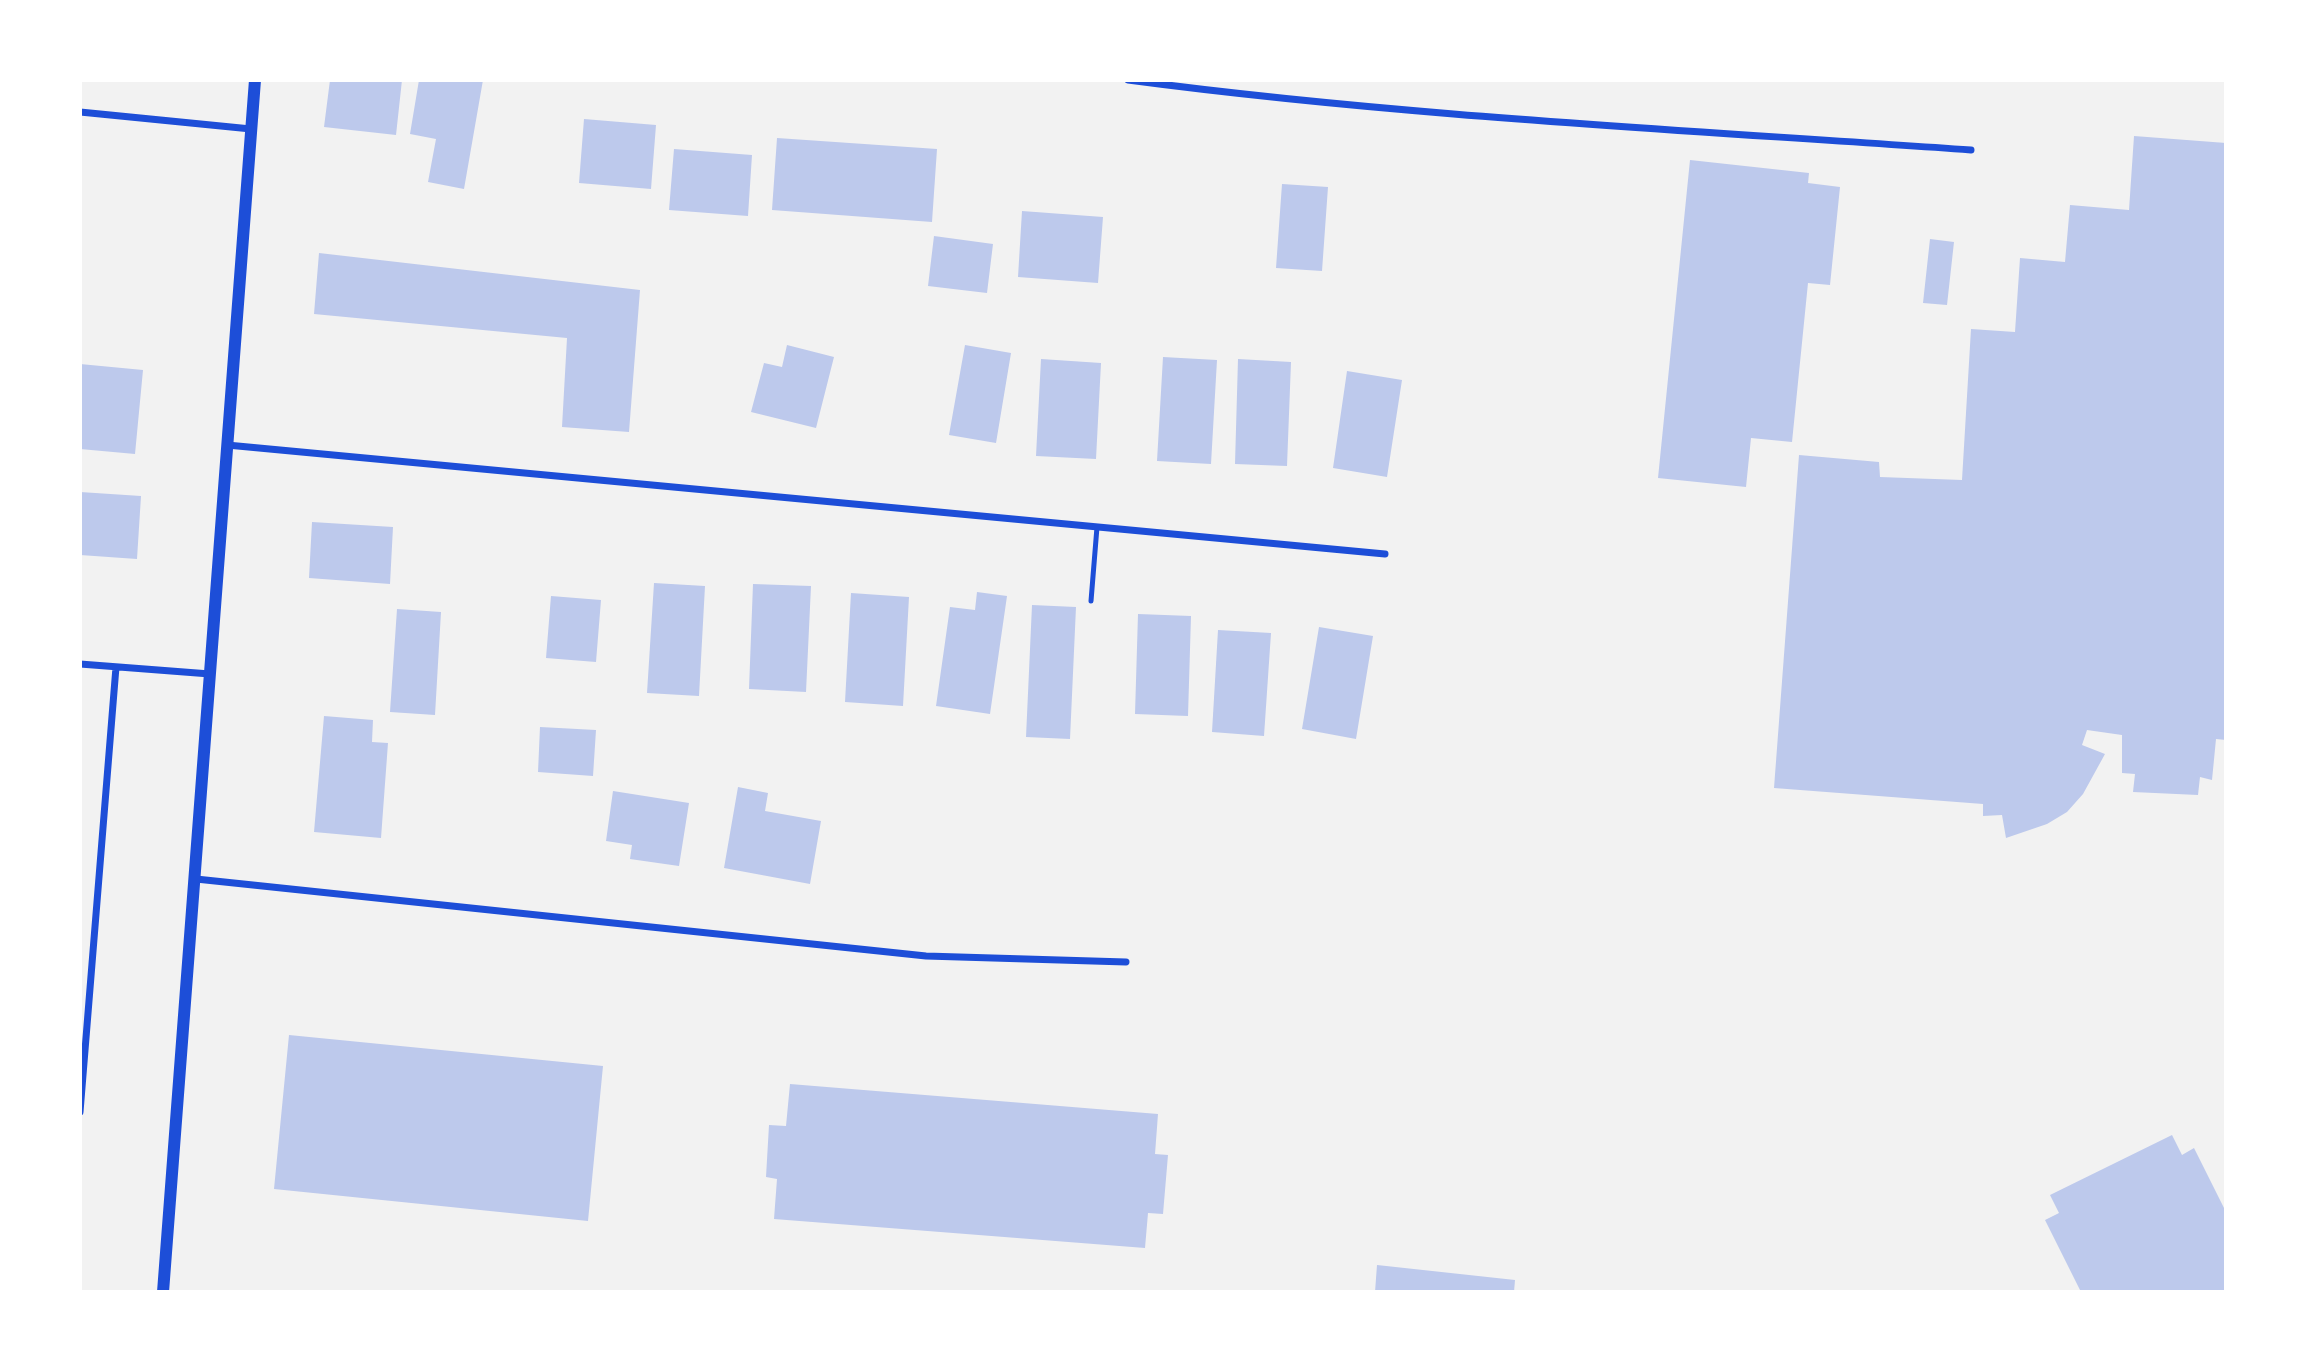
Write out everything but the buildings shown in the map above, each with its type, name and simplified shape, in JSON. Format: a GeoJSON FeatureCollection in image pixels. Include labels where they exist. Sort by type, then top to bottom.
{"type":"FeatureCollection","features":[{"type":"Feature","properties":{"kind":"street"},"geometry":{"type":"LineString","coordinates":[[163,1292],[255,80]]}},
{"type":"Feature","properties":{"kind":"street"},"geometry":{"type":"LineString","coordinates":[[1128,80],[1485,116],[1972,150]]}},
{"type":"Feature","properties":{"kind":"street"},"geometry":{"type":"LineString","coordinates":[[80,112],[251,129]]}},
{"type":"Feature","properties":{"kind":"street"},"geometry":{"type":"LineString","coordinates":[[227,445],[1385,554]]}},
{"type":"Feature","properties":{"kind":"street"},"geometry":{"type":"LineString","coordinates":[[80,664],[211,674]]}},
{"type":"Feature","properties":{"kind":"street"},"geometry":{"type":"LineString","coordinates":[[80,1112],[116,667]]}},
{"type":"Feature","properties":{"kind":"street"},"geometry":{"type":"LineString","coordinates":[[196,879],[926,956],[1126,962]]}},
{"type":"Feature","properties":{"kind":"lane"},"geometry":{"type":"LineString","coordinates":[[1091,601],[1097,527]]}}]}
